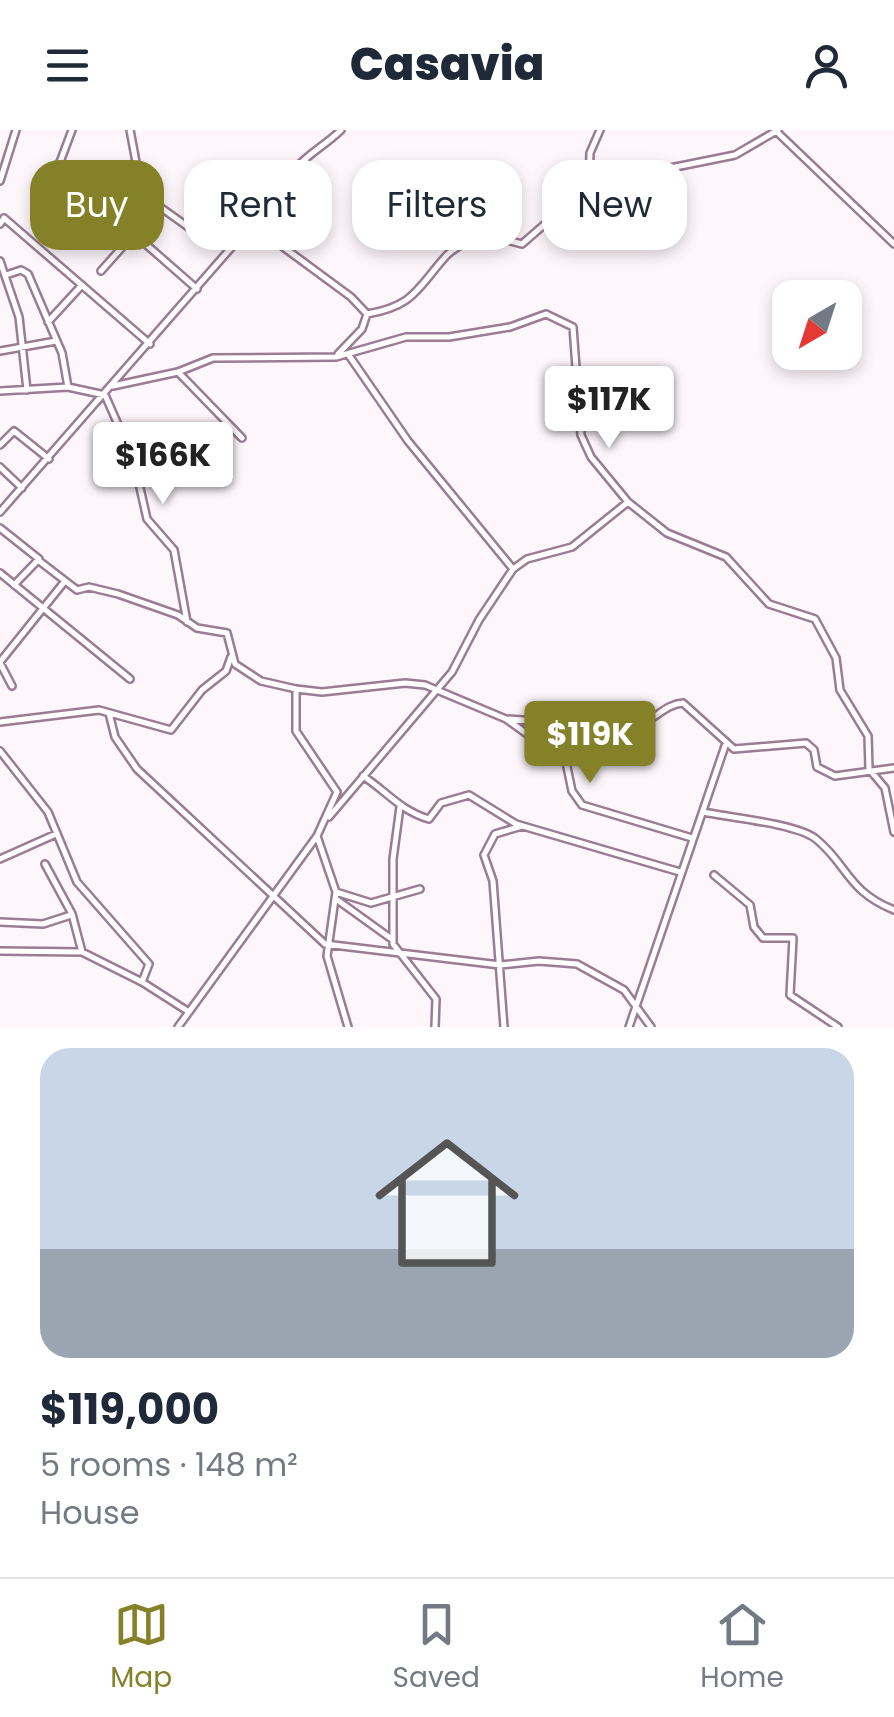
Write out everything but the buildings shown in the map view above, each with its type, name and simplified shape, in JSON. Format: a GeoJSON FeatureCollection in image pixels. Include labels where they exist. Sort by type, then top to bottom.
{"type":"FeatureCollection","features":[{"type":"Feature","properties":{"kind":"street"},"geometry":{"type":"LineString","coordinates":[[0,182],[16,130]]}},
{"type":"Feature","properties":{"kind":"street"},"geometry":{"type":"LineString","coordinates":[[64,160],[72,130]]}},
{"type":"Feature","properties":{"kind":"street"},"geometry":{"type":"LineString","coordinates":[[130,130],[138,160]]}},
{"type":"Feature","properties":{"kind":"street"},"geometry":{"type":"LineString","coordinates":[[306,160],[341,130]]}},
{"type":"Feature","properties":{"kind":"street"},"geometry":{"type":"LineString","coordinates":[[590,160],[600,130]]}},
{"type":"Feature","properties":{"kind":"street"},"geometry":{"type":"LineString","coordinates":[[687,165],[735,155],[776,130],[894,244]]}},
{"type":"Feature","properties":{"kind":"street"},"geometry":{"type":"LineString","coordinates":[[1,219],[150,344]]}},
{"type":"Feature","properties":{"kind":"street"},"geometry":{"type":"LineString","coordinates":[[368,314],[392,310],[415,297],[450,251],[480,233],[522,244],[542,226]]}},
{"type":"Feature","properties":{"kind":"street"},"geometry":{"type":"LineString","coordinates":[[101,271],[120,250]]}},
{"type":"Feature","properties":{"kind":"street"},"geometry":{"type":"LineString","coordinates":[[151,250],[197,288]]}},
{"type":"Feature","properties":{"kind":"street"},"geometry":{"type":"LineString","coordinates":[[0,512],[230,250]]}},
{"type":"Feature","properties":{"kind":"street"},"geometry":{"type":"LineString","coordinates":[[287,250],[368,314]]}},
{"type":"Feature","properties":{"kind":"street"},"geometry":{"type":"LineString","coordinates":[[0,261],[24,347],[27,390]]}},
{"type":"Feature","properties":{"kind":"street"},"geometry":{"type":"LineString","coordinates":[[6,275],[25,270],[58,341],[68,387]]}},
{"type":"Feature","properties":{"kind":"street"},"geometry":{"type":"LineString","coordinates":[[48,322],[82,285]]}},
{"type":"Feature","properties":{"kind":"street"},"geometry":{"type":"LineString","coordinates":[[336,357],[362,329],[368,314]]}},
{"type":"Feature","properties":{"kind":"street"},"geometry":{"type":"LineString","coordinates":[[113,386],[178,372],[213,358],[336,357],[406,337],[449,337],[510,327],[546,314],[566,320],[573,327],[581,435],[591,457],[628,502],[667,533],[726,558],[769,604],[815,619],[836,658],[840,690],[868,736],[869,769],[885,788],[894,832]]}},
{"type":"Feature","properties":{"kind":"street"},"geometry":{"type":"LineString","coordinates":[[0,351],[58,341]]}},
{"type":"Feature","properties":{"kind":"street"},"geometry":{"type":"LineString","coordinates":[[347,353],[408,442],[513,569]]}},
{"type":"Feature","properties":{"kind":"street"},"geometry":{"type":"LineString","coordinates":[[178,372],[242,438]]}},
{"type":"Feature","properties":{"kind":"street"},"geometry":{"type":"LineString","coordinates":[[0,391],[68,387],[105,396]]}},
{"type":"Feature","properties":{"kind":"street"},"geometry":{"type":"LineString","coordinates":[[105,396],[134,461],[147,519],[174,550],[188,625]]}},
{"type":"Feature","properties":{"kind":"street"},"geometry":{"type":"LineString","coordinates":[[0,445],[14,431],[49,459]]}},
{"type":"Feature","properties":{"kind":"street"},"geometry":{"type":"LineString","coordinates":[[0,466],[22,488]]}},
{"type":"Feature","properties":{"kind":"street"},"geometry":{"type":"LineString","coordinates":[[329,816],[452,672],[479,620],[513,569],[527,559],[572,547],[628,502]]}},
{"type":"Feature","properties":{"kind":"street"},"geometry":{"type":"LineString","coordinates":[[0,528],[77,590],[92,588],[168,611],[188,625],[227,633],[232,642],[226,672],[202,690],[171,730],[109,713],[85,711],[0,722]]}},
{"type":"Feature","properties":{"kind":"street"},"geometry":{"type":"LineString","coordinates":[[14,585],[36,560],[41,561]]}},
{"type":"Feature","properties":{"kind":"street"},"geometry":{"type":"LineString","coordinates":[[0,574],[130,680]]}},
{"type":"Feature","properties":{"kind":"street"},"geometry":{"type":"LineString","coordinates":[[12,686],[0,663],[66,581]]}},
{"type":"Feature","properties":{"kind":"street"},"geometry":{"type":"LineString","coordinates":[[231,657],[261,681],[296,690],[322,692],[405,683],[436,690],[506,719],[566,762],[572,791],[582,805],[692,838]]}},
{"type":"Feature","properties":{"kind":"street"},"geometry":{"type":"LineString","coordinates":[[178,1027],[329,816],[337,792],[296,731],[296,690]]}},
{"type":"Feature","properties":{"kind":"street"},"geometry":{"type":"LineString","coordinates":[[506,719],[640,726],[674,704],[683,703],[709,722],[726,746],[742,749],[798,742],[814,750],[816,767],[830,776],[894,768]]}},
{"type":"Feature","properties":{"kind":"street"},"geometry":{"type":"LineString","coordinates":[[109,713],[115,737],[136,769],[274,892],[320,940],[500,965],[539,961],[577,964],[608,978],[636,1004],[651,1027]]}},
{"type":"Feature","properties":{"kind":"street"},"geometry":{"type":"LineString","coordinates":[[629,1027],[726,746]]}},
{"type":"Feature","properties":{"kind":"street"},"geometry":{"type":"LineString","coordinates":[[0,752],[48,812],[77,882],[149,964],[142,982]]}},
{"type":"Feature","properties":{"kind":"street"},"geometry":{"type":"LineString","coordinates":[[364,776],[400,807],[429,820],[441,803],[469,796],[522,826],[680,872]]}},
{"type":"Feature","properties":{"kind":"street"},"geometry":{"type":"LineString","coordinates":[[393,940],[393,858],[400,807]]}},
{"type":"Feature","properties":{"kind":"street"},"geometry":{"type":"LineString","coordinates":[[702,812],[816,838],[854,888],[894,910]]}},
{"type":"Feature","properties":{"kind":"street"},"geometry":{"type":"LineString","coordinates":[[504,1027],[492,881],[484,855],[495,834],[522,826]]}},
{"type":"Feature","properties":{"kind":"street"},"geometry":{"type":"LineString","coordinates":[[0,860],[56,834]]}},
{"type":"Feature","properties":{"kind":"street"},"geometry":{"type":"LineString","coordinates":[[318,836],[336,895],[393,940],[436,999],[435,1027]]}},
{"type":"Feature","properties":{"kind":"street"},"geometry":{"type":"LineString","coordinates":[[45,864],[72,914],[82,952]]}},
{"type":"Feature","properties":{"kind":"street"},"geometry":{"type":"LineString","coordinates":[[714,875],[750,905],[756,932],[763,938],[793,938],[790,994],[810,1012],[838,1027]]}},
{"type":"Feature","properties":{"kind":"street"},"geometry":{"type":"LineString","coordinates":[[336,895],[371,903],[395,900],[420,889]]}},
{"type":"Feature","properties":{"kind":"street"},"geometry":{"type":"LineString","coordinates":[[336,895],[328,919],[327,956],[333,987],[348,1027]]}},
{"type":"Feature","properties":{"kind":"street"},"geometry":{"type":"LineString","coordinates":[[0,922],[44,924],[72,914]]}},
{"type":"Feature","properties":{"kind":"street"},"geometry":{"type":"LineString","coordinates":[[0,951],[82,952],[142,982],[189,1012]]}}]}
